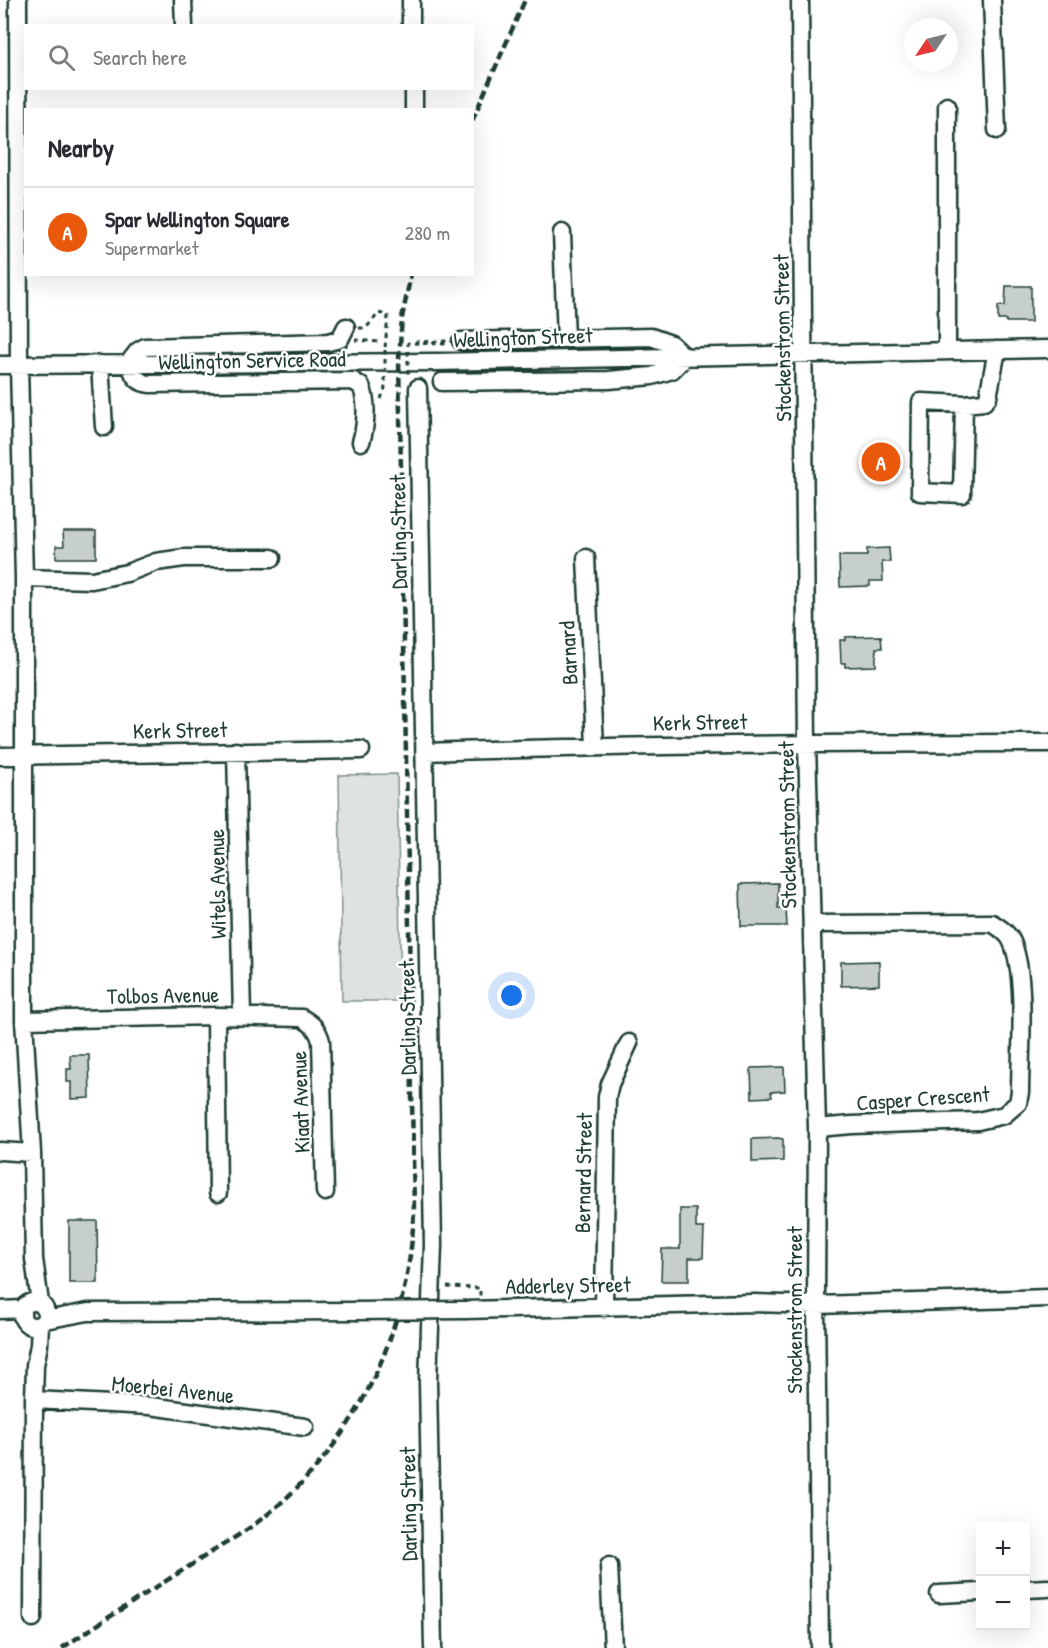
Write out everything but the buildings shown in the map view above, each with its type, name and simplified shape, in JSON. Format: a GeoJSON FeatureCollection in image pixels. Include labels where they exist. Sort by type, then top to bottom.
{"type":"FeatureCollection","features":[{"type":"Feature","properties":{"kind":"street"},"geometry":{"type":"LineString","coordinates":[[18,0],[19,365],[24,578],[24,1020],[32,1153],[33,1314],[39,1345],[35,1365],[34,1400],[33,1618]]}},
{"type":"Feature","properties":{"kind":"street"},"geometry":{"type":"LineString","coordinates":[[183,0],[184,24]]}},
{"type":"Feature","properties":{"kind":"street"},"geometry":{"type":"LineString","coordinates":[[411,0],[411,24]]}},
{"type":"Feature","properties":{"kind":"street","name":"Stockenstrom Street"},"geometry":{"type":"LineString","coordinates":[[800,0],[807,743],[817,1128],[816,1305],[820,1648]]}},
{"type":"Feature","properties":{"kind":"street"},"geometry":{"type":"LineString","coordinates":[[992,0],[997,130]]}},
{"type":"Feature","properties":{"kind":"street"},"geometry":{"type":"LineString","coordinates":[[414,90],[414,108]]}},
{"type":"Feature","properties":{"kind":"street"},"geometry":{"type":"LineString","coordinates":[[947,106],[947,350]]}},
{"type":"Feature","properties":{"kind":"street"},"geometry":{"type":"LineString","coordinates":[[562,233],[566,339]]}},
{"type":"Feature","properties":{"kind":"street","name":"Wellington Service Road"},"geometry":{"type":"LineString","coordinates":[[343,333],[317,343],[145,347],[138,351],[129,365],[137,379],[144,384],[353,381],[360,386],[363,396],[364,418],[361,442]]}},
{"type":"Feature","properties":{"kind":"street"},"geometry":{"type":"LineString","coordinates":[[442,382],[609,380],[652,376],[672,370],[685,357],[671,344],[651,337],[461,341]]}},
{"type":"Feature","properties":{"kind":"street","name":"Wellington Street"},"geometry":{"type":"LineString","coordinates":[[0,365],[685,357],[1048,349]]}},
{"type":"Feature","properties":{"kind":"street"},"geometry":{"type":"LineString","coordinates":[[964,404],[962,494],[920,492],[921,402],[964,404],[984,402],[988,397],[998,350]]}},
{"type":"Feature","properties":{"kind":"street"},"geometry":{"type":"LineString","coordinates":[[100,364],[104,427]]}},
{"type":"Feature","properties":{"kind":"street","name":"Darling Street"},"geometry":{"type":"LineString","coordinates":[[413,383],[425,752],[433,1245],[428,1382],[433,1648]]}},
{"type":"Feature","properties":{"kind":"street"},"geometry":{"type":"LineString","coordinates":[[24,578],[92,580],[127,573],[156,562],[184,558],[272,558]]}},
{"type":"Feature","properties":{"kind":"street","name":"Barnard"},"geometry":{"type":"LineString","coordinates":[[586,558],[595,746]]}},
{"type":"Feature","properties":{"kind":"street","name":"Kerk Street"},"geometry":{"type":"LineString","coordinates":[[425,752],[595,746],[1048,743]]}},
{"type":"Feature","properties":{"kind":"street","name":"Kerk Street"},"geometry":{"type":"LineString","coordinates":[[0,756],[361,750]]}},
{"type":"Feature","properties":{"kind":"street","name":"Witels Avenue"},"geometry":{"type":"LineString","coordinates":[[236,751],[242,1016]]}},
{"type":"Feature","properties":{"kind":"street","name":"Casper Crescent"},"geometry":{"type":"LineString","coordinates":[[812,924],[992,923],[1003,930],[1011,940],[1017,958],[1020,987],[1020,1092],[1018,1103],[1005,1115],[978,1121],[817,1128]]}},
{"type":"Feature","properties":{"kind":"street"},"geometry":{"type":"LineString","coordinates":[[216,1016],[218,1193]]}},
{"type":"Feature","properties":{"kind":"street","name":"Tolbos Avenue"},"geometry":{"type":"LineString","coordinates":[[24,1020],[216,1016],[302,1018]]}},
{"type":"Feature","properties":{"kind":"street","name":"Kiaat Avenue"},"geometry":{"type":"LineString","coordinates":[[302,1018],[315,1028],[321,1041],[325,1192]]}},
{"type":"Feature","properties":{"kind":"street","name":"Bernard Street"},"geometry":{"type":"LineString","coordinates":[[604,1308],[607,1097],[609,1084],[629,1043]]}},
{"type":"Feature","properties":{"kind":"street"},"geometry":{"type":"LineString","coordinates":[[0,1151],[32,1153]]}},
{"type":"Feature","properties":{"kind":"street","name":"Adderley Street"},"geometry":{"type":"LineString","coordinates":[[0,1318],[88,1312],[465,1310],[754,1303],[816,1305],[1048,1298]]}},
{"type":"Feature","properties":{"kind":"street","name":"Adderley Street"},"geometry":{"type":"LineString","coordinates":[[0,1310],[33,1314]]}},
{"type":"Feature","properties":{"kind":"street","name":"Moerbei Avenue"},"geometry":{"type":"LineString","coordinates":[[34,1400],[150,1406],[306,1427]]}},
{"type":"Feature","properties":{"kind":"street"},"geometry":{"type":"LineString","coordinates":[[609,1566],[613,1648]]}},
{"type":"Feature","properties":{"kind":"street"},"geometry":{"type":"LineString","coordinates":[[1030,1589],[1048,1588]]}},
{"type":"Feature","properties":{"kind":"street"},"geometry":{"type":"LineString","coordinates":[[939,1594],[976,1592]]}},
{"type":"Feature","properties":{"kind":"path"},"geometry":{"type":"LineString","coordinates":[[366,328],[379,313],[388,316],[385,388]]}},
{"type":"Feature","properties":{"kind":"path"},"geometry":{"type":"LineString","coordinates":[[343,333],[380,342]]}},
{"type":"Feature","properties":{"kind":"path"},"geometry":{"type":"LineString","coordinates":[[415,342],[461,341]]}},
{"type":"Feature","properties":{"kind":"path"},"geometry":{"type":"LineString","coordinates":[[419,345],[452,344],[461,341]]}},
{"type":"Feature","properties":{"kind":"path"},"geometry":{"type":"LineString","coordinates":[[408,351],[413,383]]}},
{"type":"Feature","properties":{"kind":"path"},"geometry":{"type":"LineString","coordinates":[[442,1287],[478,1288]]}},
{"type":"Feature","properties":{"kind":"shaded area"},"geometry":{"type":"Polygon","coordinates":[[[397,774],[401,1001],[342,1001],[339,775],[397,774]]]}},
{"type":"Feature","properties":{"kind":"railway"},"geometry":{"type":"LineString","coordinates":[[474,116],[525,0]]}},
{"type":"Feature","properties":{"kind":"railway"},"geometry":{"type":"LineString","coordinates":[[62,1648],[251,1527],[300,1484],[329,1451],[353,1416],[374,1378],[390,1339],[402,1297],[410,1255],[414,1211],[399,358],[402,318],[411,276]]}},
{"type":"Feature","properties":{"kind":"place","name":"Spar Wellington Square"},"geometry":{"type":"Point","coordinates":[881,462]}}]}
